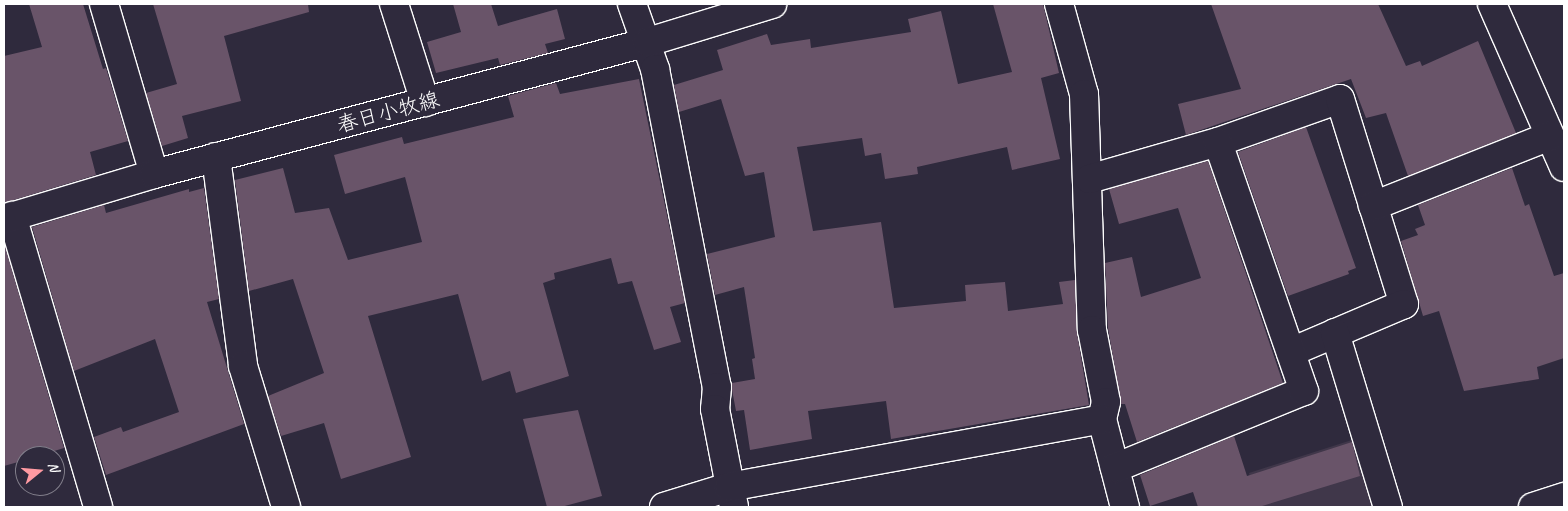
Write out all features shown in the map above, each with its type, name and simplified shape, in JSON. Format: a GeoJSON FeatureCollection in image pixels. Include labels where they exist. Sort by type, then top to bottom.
{"type":"FeatureCollection","features":[{"type":"Feature","properties":{"kind":"street"},"geometry":{"type":"LineString","coordinates":[[104,4],[154,174]]}},
{"type":"Feature","properties":{"kind":"street"},"geometry":{"type":"LineString","coordinates":[[394,4],[425,102]]}},
{"type":"Feature","properties":{"kind":"street"},"geometry":{"type":"LineString","coordinates":[[632,4],[648,42],[716,387],[715,409],[732,497]]}},
{"type":"Feature","properties":{"kind":"street","name":"春日小牧線"},"geometry":{"type":"LineString","coordinates":[[8,218],[154,174],[648,42],[772,4]]}},
{"type":"Feature","properties":{"kind":"street"},"geometry":{"type":"LineString","coordinates":[[1059,4],[1084,94],[1089,178],[1092,330],[1106,402],[1102,419],[1125,507]]}},
{"type":"Feature","properties":{"kind":"street"},"geometry":{"type":"LineString","coordinates":[[1492,4],[1554,129],[1564,167]]}},
{"type":"Feature","properties":{"kind":"street"},"geometry":{"type":"LineString","coordinates":[[1089,178],[1218,142],[1340,99],[1404,304],[1291,352]]}},
{"type":"Feature","properties":{"kind":"street"},"geometry":{"type":"LineString","coordinates":[[1373,206],[1554,129]]}},
{"type":"Feature","properties":{"kind":"street"},"geometry":{"type":"LineString","coordinates":[[1115,468],[1304,391],[1218,142]]}},
{"type":"Feature","properties":{"kind":"street"},"geometry":{"type":"LineString","coordinates":[[216,157],[243,366],[286,507]]}},
{"type":"Feature","properties":{"kind":"street"},"geometry":{"type":"LineString","coordinates":[[8,218],[98,507]]}},
{"type":"Feature","properties":{"kind":"street"},"geometry":{"type":"LineString","coordinates":[[1335,333],[1388,507]]}},
{"type":"Feature","properties":{"kind":"street"},"geometry":{"type":"LineString","coordinates":[[664,507],[732,497],[1102,419]]}},
{"type":"Feature","properties":{"kind":"street"},"geometry":{"type":"LineString","coordinates":[[1532,507],[1564,497]]}},
{"type":"Feature","properties":{"kind":"shaded area"},"geometry":{"type":"Polygon","coordinates":[[[1358,438],[1379,507],[1253,507],[1244,479],[1250,477],[1249,473],[1358,438]]]}},
{"type":"Feature","properties":{"kind":"building"},"geometry":{"type":"Polygon","coordinates":[[[29,4],[83,4],[103,69],[106,68],[128,141],[90,152],[96,175],[4,203],[4,56],[42,47],[29,4]]]}},
{"type":"Feature","properties":{"kind":"building"},"geometry":{"type":"Polygon","coordinates":[[[153,4],[308,4],[309,12],[224,36],[241,101],[182,116],[188,138],[162,146],[146,93],[177,84],[153,4]]]}},
{"type":"Feature","properties":{"kind":"building"},"geometry":{"type":"Polygon","coordinates":[[[453,4],[491,4],[498,26],[557,9],[565,39],[545,44],[548,53],[500,65],[498,58],[436,73],[427,42],[461,32],[453,4]]]}},
{"type":"Feature","properties":{"kind":"building"},"geometry":{"type":"Polygon","coordinates":[[[993,4],[1043,4],[1059,73],[1041,78],[1060,159],[1012,170],[1007,147],[917,167],[918,174],[885,179],[881,153],[865,156],[862,138],[797,147],[813,231],[881,222],[894,308],[966,301],[965,285],[1005,282],[1008,311],[1063,304],[1059,282],[1075,280],[1077,333],[1089,405],[891,439],[886,401],[808,411],[812,439],[750,450],[744,410],[736,411],[732,390],[732,383],[755,379],[752,359],[755,358],[744,287],[715,295],[707,254],[775,237],[764,172],[745,176],[721,99],[679,112],[674,85],[723,70],[717,50],[767,34],[771,45],[810,39],[811,48],[911,32],[908,19],[941,11],[958,84],[1012,72],[993,4]]]}},
{"type":"Feature","properties":{"kind":"building"},"geometry":{"type":"Polygon","coordinates":[[[1211,4],[1378,4],[1406,66],[1420,61],[1422,66],[1478,41],[1516,133],[1408,176],[1386,113],[1366,118],[1351,79],[1186,135],[1178,104],[1241,89],[1211,4]]]}},
{"type":"Feature","properties":{"kind":"building"},"geometry":{"type":"Polygon","coordinates":[[[639,79],[685,303],[670,307],[681,342],[654,350],[632,281],[618,284],[611,258],[554,273],[555,279],[543,283],[569,376],[516,393],[510,371],[482,381],[458,294],[368,316],[411,457],[341,479],[324,423],[281,436],[268,396],[324,373],[293,279],[249,291],[235,180],[283,168],[295,213],[329,208],[348,260],[422,242],[405,177],[345,194],[334,155],[402,137],[404,144],[514,117],[508,96],[556,83],[560,94],[639,79]]]}},
{"type":"Feature","properties":{"kind":"building"},"geometry":{"type":"Polygon","coordinates":[[[1306,127],[1356,268],[1348,271],[1349,274],[1288,296],[1238,152],[1306,127]]]}},
{"type":"Feature","properties":{"kind":"building"},"geometry":{"type":"Polygon","coordinates":[[[1208,161],[1283,383],[1137,442],[1125,404],[1121,404],[1108,328],[1105,263],[1132,257],[1141,297],[1201,278],[1178,208],[1119,224],[1109,189],[1208,161]]]}},
{"type":"Feature","properties":{"kind":"building"},"geometry":{"type":"Polygon","coordinates":[[[1512,168],[1525,206],[1529,204],[1554,276],[1564,273],[1564,358],[1537,367],[1539,379],[1464,391],[1439,311],[1423,316],[1401,241],[1418,235],[1415,229],[1425,225],[1418,205],[1512,168]]]}},
{"type":"Feature","properties":{"kind":"building"},"geometry":{"type":"Polygon","coordinates":[[[204,188],[219,299],[207,302],[244,424],[106,475],[94,437],[121,427],[123,432],[179,412],[155,339],[74,371],[32,227],[104,205],[106,213],[189,189],[189,192],[204,188]]]}},
{"type":"Feature","properties":{"kind":"building"},"geometry":{"type":"Polygon","coordinates":[[[4,243],[63,446],[15,446],[15,463],[4,466],[4,243]]]}},
{"type":"Feature","properties":{"kind":"building"},"geometry":{"type":"Polygon","coordinates":[[[578,410],[602,496],[561,507],[547,507],[523,419],[578,410]]]}},
{"type":"Feature","properties":{"kind":"building"},"geometry":{"type":"Polygon","coordinates":[[[1234,436],[1247,476],[1352,442],[1360,476],[1259,507],[1198,507],[1193,492],[1150,506],[1140,475],[1234,436]]]}}]}
